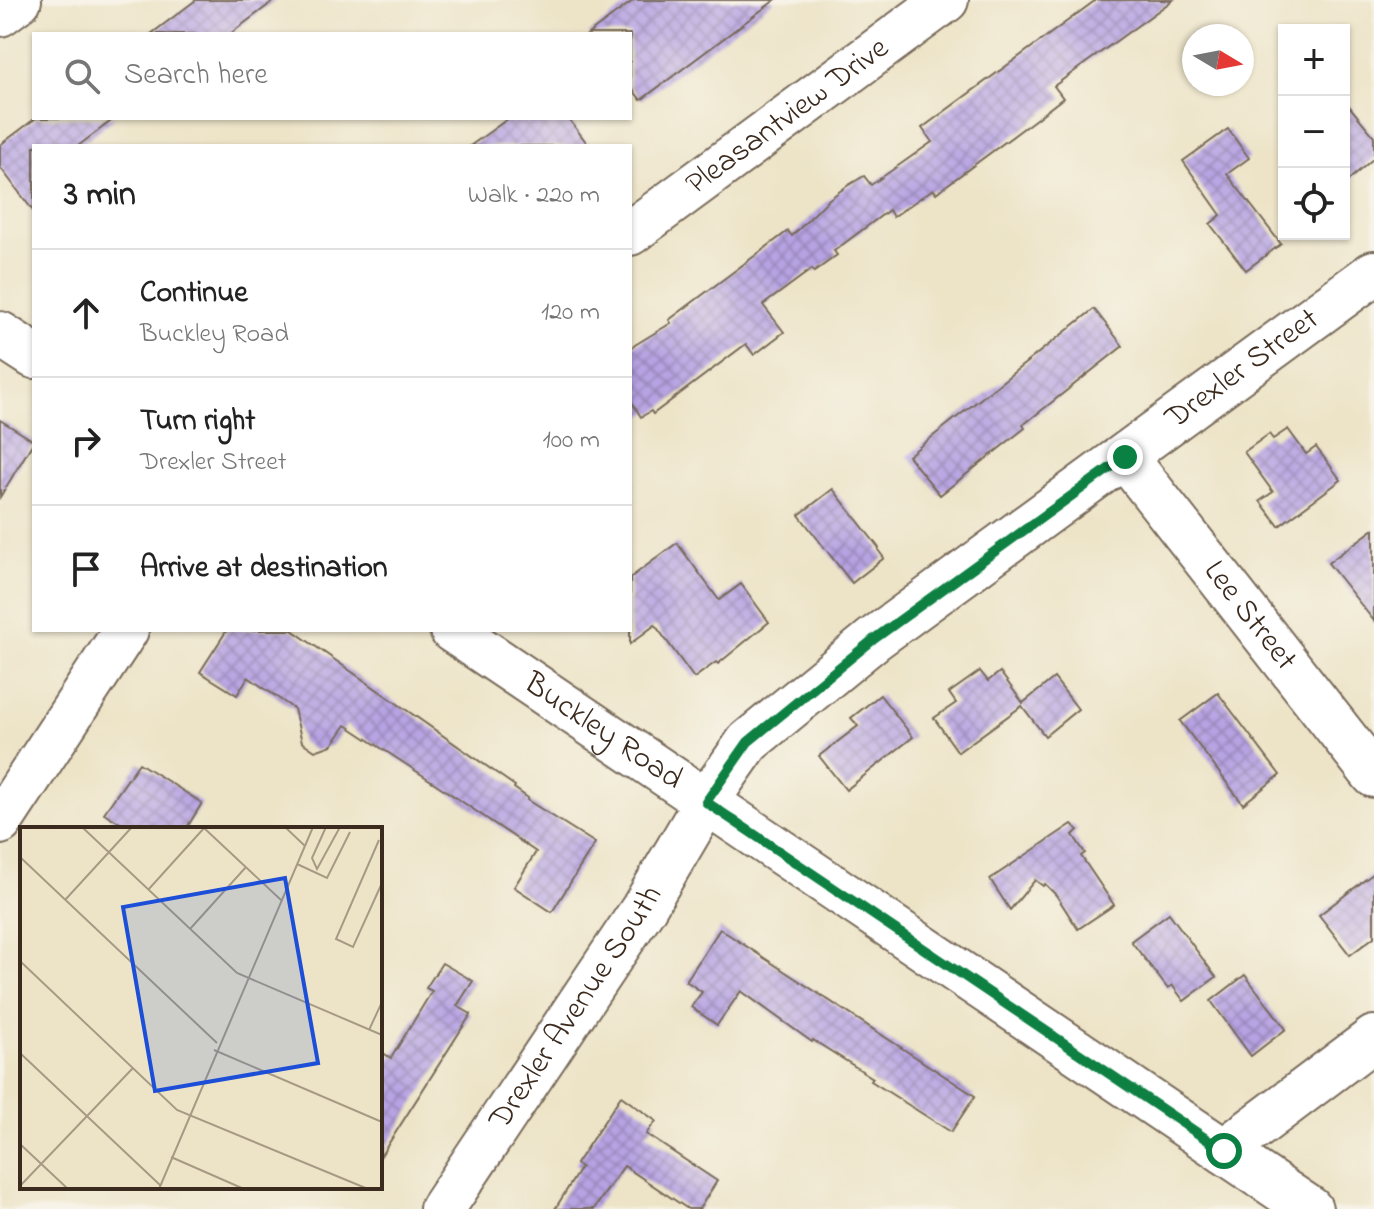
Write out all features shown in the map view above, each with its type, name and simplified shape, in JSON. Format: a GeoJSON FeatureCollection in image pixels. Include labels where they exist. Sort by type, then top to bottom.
{"type":"FeatureCollection","features":[{"type":"Feature","properties":{"kind":"street"},"geometry":{"type":"LineString","coordinates":[[0,14],[19,0]]}},
{"type":"Feature","properties":{"kind":"street","name":"Pleasantview Drive"},"geometry":{"type":"LineString","coordinates":[[632,232],[946,0]]}},
{"type":"Feature","properties":{"kind":"street","name":"Drexler Street"},"geometry":{"type":"LineString","coordinates":[[706,802],[748,742],[874,639],[1374,273]]}},
{"type":"Feature","properties":{"kind":"street"},"geometry":{"type":"LineString","coordinates":[[0,334],[32,355]]}},
{"type":"Feature","properties":{"kind":"street","name":"Lee Street"},"geometry":{"type":"LineString","coordinates":[[1125,457],[1374,775]]}},
{"type":"Feature","properties":{"kind":"street"},"geometry":{"type":"LineString","coordinates":[[0,822],[125,632]]}},
{"type":"Feature","properties":{"kind":"street","name":"Buckley Road"},"geometry":{"type":"LineString","coordinates":[[455,632],[1310,1209]]}},
{"type":"Feature","properties":{"kind":"street","name":"Drexler Avenue South"},"geometry":{"type":"LineString","coordinates":[[442,1209],[643,909],[706,802]]}},
{"type":"Feature","properties":{"kind":"street"},"geometry":{"type":"LineString","coordinates":[[1224,1151],[1374,1038]]}},
{"type":"Feature","properties":{"kind":"building"},"geometry":{"type":"Polygon","coordinates":[[[196,0],[275,0],[233,32],[154,32],[196,0]]]}},
{"type":"Feature","properties":{"kind":"building"},"geometry":{"type":"Polygon","coordinates":[[[634,0],[775,0],[641,100],[632,89],[632,32],[591,32],[634,0]]]}},
{"type":"Feature","properties":{"kind":"building"},"geometry":{"type":"Polygon","coordinates":[[[1096,0],[1173,0],[1054,86],[1063,98],[1032,122],[936,193],[933,189],[893,217],[889,210],[834,251],[837,255],[763,305],[784,332],[754,355],[746,344],[653,414],[651,411],[641,417],[632,402],[632,347],[671,323],[669,320],[788,231],[792,236],[828,200],[847,186],[864,176],[871,185],[932,142],[922,128],[1096,0]]]}},
{"type":"Feature","properties":{"kind":"building"},"geometry":{"type":"Polygon","coordinates":[[[1350,107],[1374,136],[1374,158],[1350,179],[1350,107]]]}},
{"type":"Feature","properties":{"kind":"building"},"geometry":{"type":"Polygon","coordinates":[[[33,120],[112,120],[81,144],[32,144],[32,209],[0,167],[0,145],[33,120]]]}},
{"type":"Feature","properties":{"kind":"building"},"geometry":{"type":"Polygon","coordinates":[[[506,120],[570,120],[588,144],[473,144],[506,120]]]}},
{"type":"Feature","properties":{"kind":"building"},"geometry":{"type":"Polygon","coordinates":[[[1228,129],[1249,158],[1227,174],[1281,244],[1246,270],[1210,224],[1221,215],[1183,161],[1228,129]]]}},
{"type":"Feature","properties":{"kind":"building"},"geometry":{"type":"Polygon","coordinates":[[[1094,309],[1123,346],[940,495],[908,456],[1094,309]]]}},
{"type":"Feature","properties":{"kind":"building"},"geometry":{"type":"Polygon","coordinates":[[[0,420],[32,440],[32,444],[0,497],[0,420]]]}},
{"type":"Feature","properties":{"kind":"building"},"geometry":{"type":"Polygon","coordinates":[[[1288,429],[1306,454],[1316,447],[1341,480],[1279,526],[1260,501],[1273,492],[1244,452],[1269,434],[1273,439],[1288,429]]]}},
{"type":"Feature","properties":{"kind":"building"},"geometry":{"type":"Polygon","coordinates":[[[833,489],[884,558],[852,583],[799,515],[833,489]]]}},
{"type":"Feature","properties":{"kind":"building"},"geometry":{"type":"Polygon","coordinates":[[[1374,529],[1374,621],[1328,563],[1374,529]]]}},
{"type":"Feature","properties":{"kind":"building"},"geometry":{"type":"Polygon","coordinates":[[[677,543],[719,600],[741,584],[769,622],[718,664],[716,662],[694,678],[655,625],[630,644],[632,577],[677,543]]]}},
{"type":"Feature","properties":{"kind":"building"},"geometry":{"type":"Polygon","coordinates":[[[226,632],[295,632],[515,786],[527,800],[595,843],[552,912],[514,887],[536,852],[346,725],[332,745],[315,751],[302,742],[294,709],[248,677],[237,695],[200,672],[226,632]]]}},
{"type":"Feature","properties":{"kind":"building"},"geometry":{"type":"Polygon","coordinates":[[[980,671],[988,681],[1000,672],[1023,703],[1054,678],[1078,709],[1045,736],[1022,706],[958,752],[934,718],[956,703],[949,693],[980,671]]]}},
{"type":"Feature","properties":{"kind":"building"},"geometry":{"type":"Polygon","coordinates":[[[1218,693],[1280,775],[1243,804],[1180,721],[1218,693]]]}},
{"type":"Feature","properties":{"kind":"building"},"geometry":{"type":"Polygon","coordinates":[[[880,695],[913,737],[846,790],[819,756],[858,726],[851,718],[880,695]]]}},
{"type":"Feature","properties":{"kind":"building"},"geometry":{"type":"Polygon","coordinates":[[[139,763],[202,803],[187,827],[127,827],[104,813],[139,763]]]}},
{"type":"Feature","properties":{"kind":"building"},"geometry":{"type":"Polygon","coordinates":[[[1072,824],[1078,830],[1073,835],[1085,853],[1081,856],[1114,905],[1078,929],[1056,895],[1045,884],[1043,886],[1035,880],[1010,910],[990,879],[1072,824]]]}},
{"type":"Feature","properties":{"kind":"building"},"geometry":{"type":"Polygon","coordinates":[[[1374,873],[1374,937],[1350,955],[1319,915],[1374,873]]]}},
{"type":"Feature","properties":{"kind":"building"},"geometry":{"type":"Polygon","coordinates":[[[1169,913],[1216,977],[1184,1001],[1172,985],[1168,989],[1131,941],[1169,913]]]}},
{"type":"Feature","properties":{"kind":"building"},"geometry":{"type":"Polygon","coordinates":[[[720,929],[975,1096],[951,1132],[871,1081],[873,1078],[812,1042],[741,991],[717,1025],[691,1007],[702,992],[686,981],[720,929]]]}},
{"type":"Feature","properties":{"kind":"building"},"geometry":{"type":"Polygon","coordinates":[[[442,963],[473,981],[457,1006],[471,1014],[382,1154],[382,1052],[391,1058],[432,991],[426,988],[442,963]]]}},
{"type":"Feature","properties":{"kind":"building"},"geometry":{"type":"Polygon","coordinates":[[[1245,975],[1286,1029],[1251,1056],[1211,1001],[1245,975]]]}},
{"type":"Feature","properties":{"kind":"building"},"geometry":{"type":"Polygon","coordinates":[[[621,1096],[656,1121],[646,1134],[717,1181],[699,1209],[688,1209],[624,1166],[594,1209],[555,1209],[581,1167],[576,1164],[621,1096]]]}},
{"type":"Feature","properties":{"kind":"route"},"geometry":{"type":"LineString","coordinates":[[1125,457],[874,639],[748,742],[706,802],[1224,1151]]}}]}
